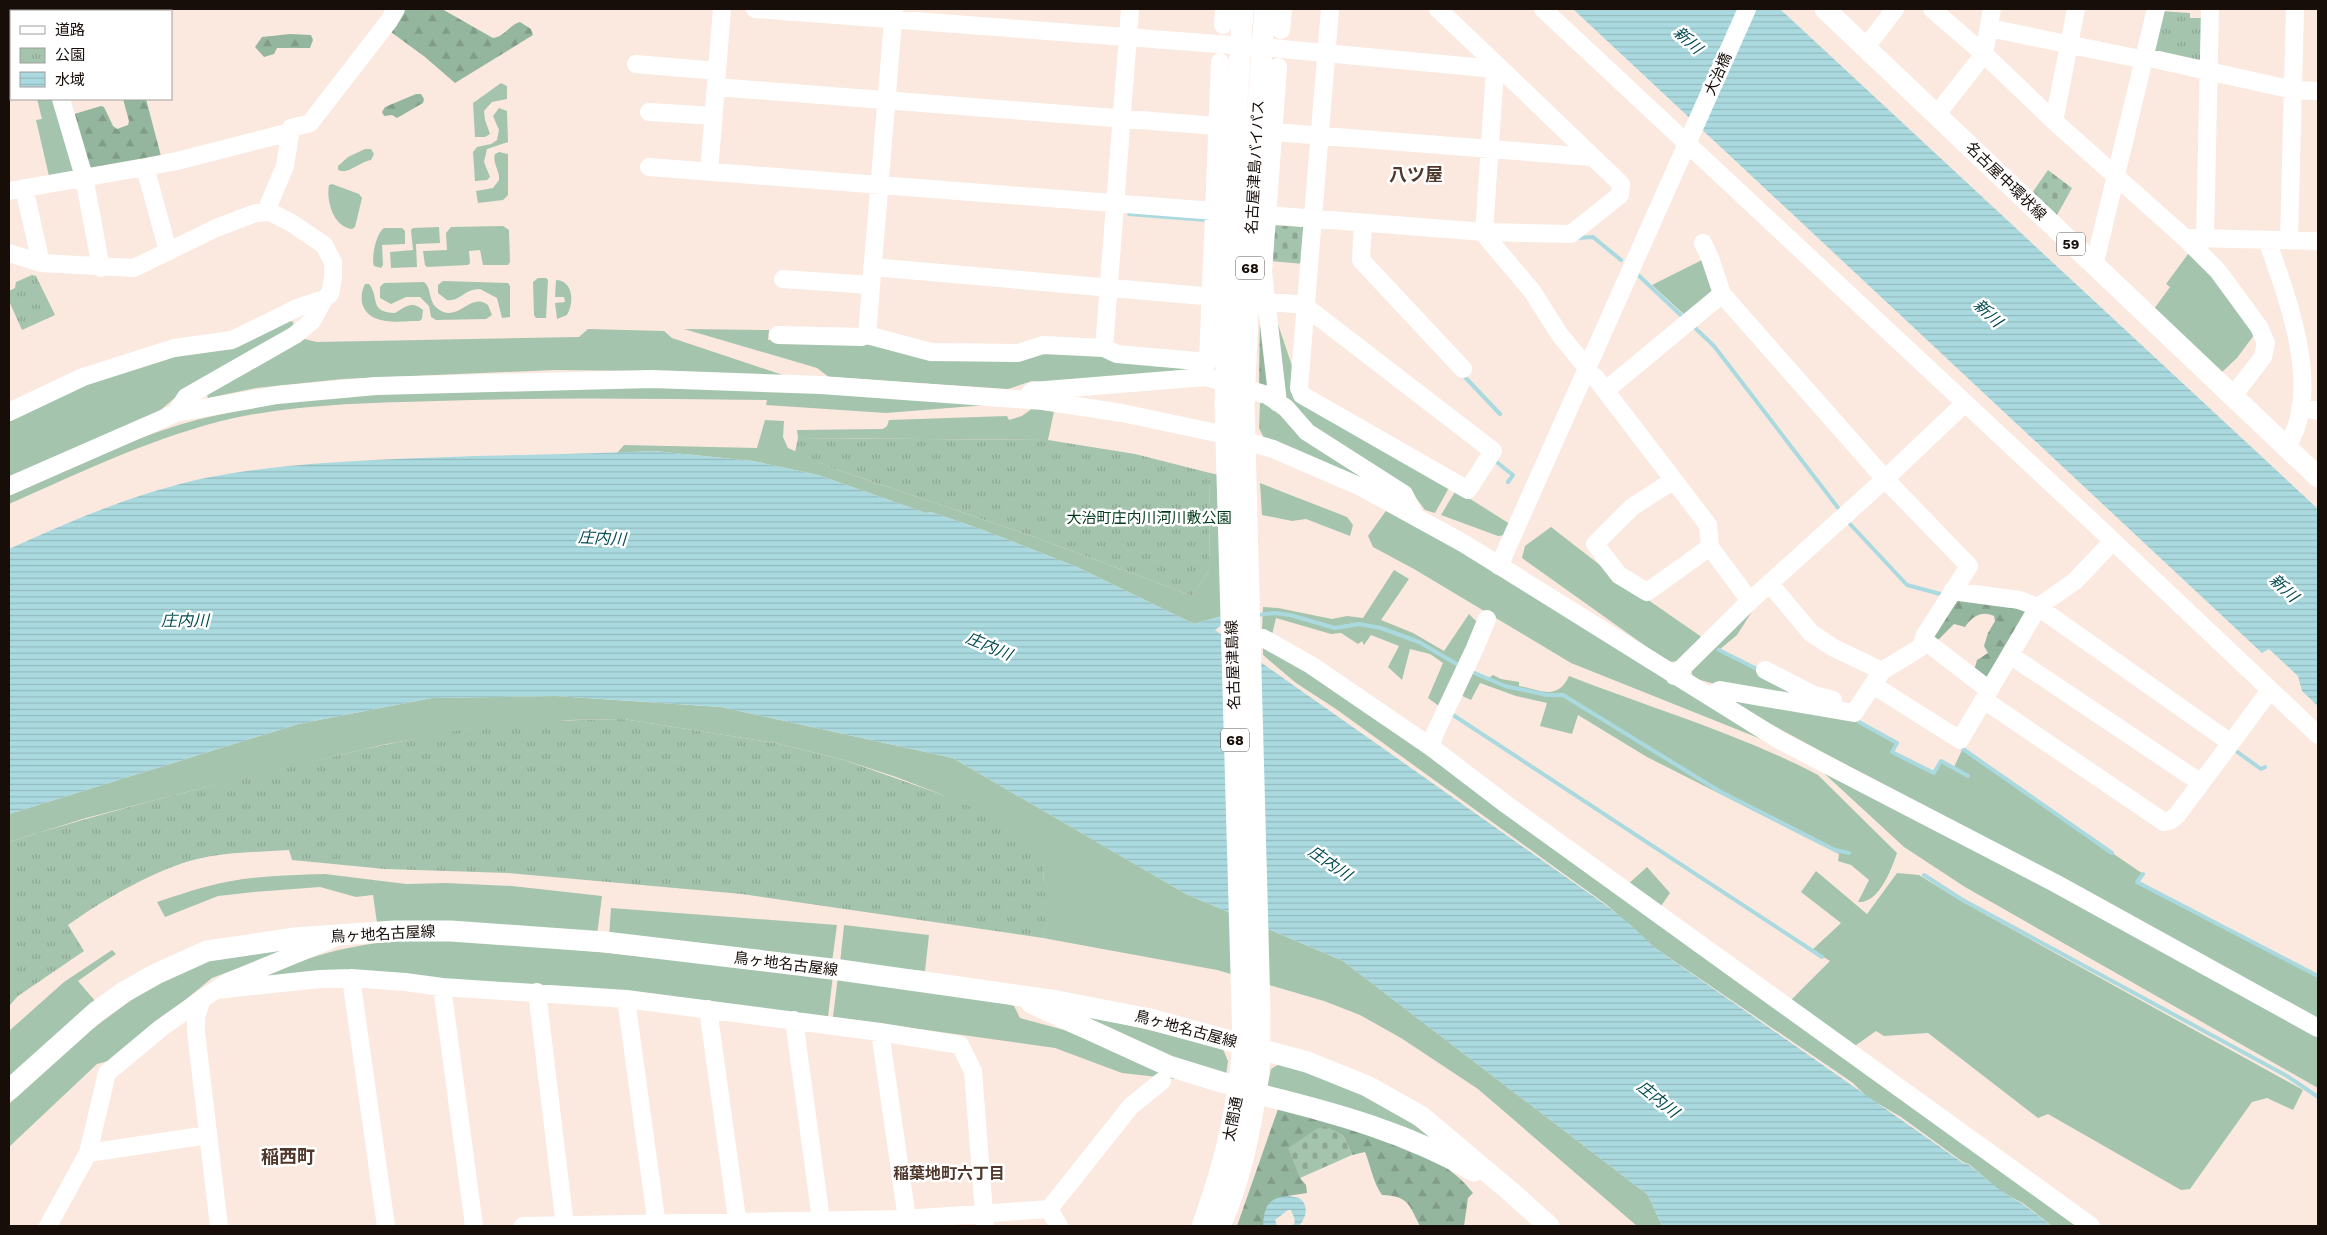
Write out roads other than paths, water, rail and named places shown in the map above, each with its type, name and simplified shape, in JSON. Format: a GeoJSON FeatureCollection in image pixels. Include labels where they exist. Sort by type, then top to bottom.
{"type":"FeatureCollection","features":[{"type":"Feature","properties":{"kind":"main road","name":"名古屋津島バイパス"},"geometry":{"type":"LineString","coordinates":[[1236,474],[1226,127],[1241,46],[1243,9]]}},
{"type":"Feature","properties":{"kind":"main road","name":"名古屋津島バイパス"},"geometry":{"type":"LineString","coordinates":[[1234,405],[1265,131],[1262,47],[1264,9]]}},
{"type":"Feature","properties":{"kind":"main road","name":"名古屋中環状線"},"geometry":{"type":"LineString","coordinates":[[1825,9],[2318,477]]}},
{"type":"Feature","properties":{"kind":"main road","name":"名古屋津島線"},"geometry":{"type":"LineString","coordinates":[[1236,474],[1251,1009]]}},
{"type":"Feature","properties":{"kind":"main road","name":"鳥ヶ地名古屋線"},"geometry":{"type":"LineString","coordinates":[[9,1090],[96,1012],[124,992],[156,974],[207,951],[295,938],[342,936],[394,930],[451,931],[605,942],[980,988],[1058,1000],[1150,1019],[1307,1062],[1394,1100],[1422,1117],[1549,1226]]}},
{"type":"Feature","properties":{"kind":"main road"},"geometry":{"type":"LineString","coordinates":[[980,988],[1031,1003],[1169,1066],[1224,1083]]}},
{"type":"Feature","properties":{"kind":"main road","name":"太閤通"},"geometry":{"type":"LineString","coordinates":[[1220,1226],[1228,1210],[1246,1144],[1258,1077],[1251,1047],[1251,1009]]}},
{"type":"Feature","properties":{"kind":"main road","name":"太閤通"},"geometry":{"type":"LineString","coordinates":[[1202,1226],[1229,1141],[1251,1047]]}},
{"type":"Feature","properties":{"kind":"main road"},"geometry":{"type":"LineString","coordinates":[[1266,1096],[1320,1109],[1410,1140],[1454,1160],[1511,1192]]}},
{"type":"Feature","properties":{"kind":"street"},"geometry":{"type":"LineString","coordinates":[[270,212],[269,204],[285,166],[291,128],[310,122],[389,21],[396,9]]}},
{"type":"Feature","properties":{"kind":"street"},"geometry":{"type":"LineString","coordinates":[[709,172],[722,9]]}},
{"type":"Feature","properties":{"kind":"street"},"geometry":{"type":"LineString","coordinates":[[755,9],[894,15],[1496,68]]}},
{"type":"Feature","properties":{"kind":"street"},"geometry":{"type":"LineString","coordinates":[[1104,348],[1130,9]]}},
{"type":"Feature","properties":{"kind":"street"},"geometry":{"type":"LineString","coordinates":[[1282,30],[1283,9]]}},
{"type":"Feature","properties":{"kind":"street"},"geometry":{"type":"LineString","coordinates":[[872,267],[1306,306],[1493,451],[1468,490],[1302,395],[1299,388],[1306,306],[1320,135],[1326,52],[1330,9]]}},
{"type":"Feature","properties":{"kind":"street"},"geometry":{"type":"LineString","coordinates":[[649,166],[1267,216],[1484,232],[1571,234],[1620,195],[1621,184],[1496,68],[1438,9]]}},
{"type":"Feature","properties":{"kind":"street"},"geometry":{"type":"LineString","coordinates":[[1543,9],[1688,141],[2318,736]]}},
{"type":"Feature","properties":{"kind":"street","name":"大治橋"},"geometry":{"type":"LineString","coordinates":[[1499,566],[1594,372],[1688,141],[1747,9]]}},
{"type":"Feature","properties":{"kind":"street"},"geometry":{"type":"LineString","coordinates":[[1866,47],[1895,9]]}},
{"type":"Feature","properties":{"kind":"street"},"geometry":{"type":"LineString","coordinates":[[1932,9],[1984,54],[2054,121],[2185,238],[2218,271],[2264,336],[2266,350],[2263,357],[2232,397]]}},
{"type":"Feature","properties":{"kind":"street"},"geometry":{"type":"LineString","coordinates":[[1937,114],[1984,54],[1992,9]]}},
{"type":"Feature","properties":{"kind":"street"},"geometry":{"type":"LineString","coordinates":[[2054,121],[2076,9]]}},
{"type":"Feature","properties":{"kind":"street"},"geometry":{"type":"LineString","coordinates":[[2094,266],[2156,9]]}},
{"type":"Feature","properties":{"kind":"street"},"geometry":{"type":"LineString","coordinates":[[2206,238],[2210,9]]}},
{"type":"Feature","properties":{"kind":"street"},"geometry":{"type":"LineString","coordinates":[[2289,240],[2295,9]]}},
{"type":"Feature","properties":{"kind":"street"},"geometry":{"type":"LineString","coordinates":[[867,335],[878,185],[894,15]]}},
{"type":"Feature","properties":{"kind":"street"},"geometry":{"type":"LineString","coordinates":[[1989,28],[2209,71],[2294,90],[2318,91]]}},
{"type":"Feature","properties":{"kind":"street"},"geometry":{"type":"LineString","coordinates":[[778,335],[862,337],[867,335],[931,352],[1018,353],[1043,345],[1104,348],[1117,354],[1208,362],[1213,212],[1226,127],[1220,62]]}},
{"type":"Feature","properties":{"kind":"street"},"geometry":{"type":"LineString","coordinates":[[636,64],[716,79],[886,101],[1226,127]]}},
{"type":"Feature","properties":{"kind":"street"},"geometry":{"type":"LineString","coordinates":[[1278,67],[1265,131],[1267,216],[1263,272],[1278,403]]}},
{"type":"Feature","properties":{"kind":"street"},"geometry":{"type":"LineString","coordinates":[[1496,68],[1484,232],[1488,239],[1511,263],[1556,328],[1565,331],[1708,525],[1710,547],[1750,601]]}},
{"type":"Feature","properties":{"kind":"street"},"geometry":{"type":"LineString","coordinates":[[61,100],[84,177],[101,268]]}},
{"type":"Feature","properties":{"kind":"street"},"geometry":{"type":"LineString","coordinates":[[649,112],[714,116]]}},
{"type":"Feature","properties":{"kind":"street"},"geometry":{"type":"LineString","coordinates":[[1265,131],[1592,157]]}},
{"type":"Feature","properties":{"kind":"street"},"geometry":{"type":"LineString","coordinates":[[41,263],[16,189],[177,161],[290,132]]}},
{"type":"Feature","properties":{"kind":"street"},"geometry":{"type":"LineString","coordinates":[[144,167],[168,251]]}},
{"type":"Feature","properties":{"kind":"street"},"geometry":{"type":"LineString","coordinates":[[9,253],[41,263],[101,268],[134,268],[216,228],[256,213],[270,212],[290,222],[324,245],[333,262],[330,294],[324,299],[297,308],[232,340],[174,348],[83,377],[9,412]]}},
{"type":"Feature","properties":{"kind":"street"},"geometry":{"type":"LineString","coordinates":[[1363,223],[1360,260],[1463,368]]}},
{"type":"Feature","properties":{"kind":"street"},"geometry":{"type":"LineString","coordinates":[[2185,238],[2318,241]]}},
{"type":"Feature","properties":{"kind":"street"},"geometry":{"type":"LineString","coordinates":[[2267,240],[2298,333],[2301,361],[2300,407],[2292,439],[2286,448]]}},
{"type":"Feature","properties":{"kind":"street"},"geometry":{"type":"LineString","coordinates":[[1702,243],[1710,258],[1722,294],[1885,479],[1969,566],[1952,591],[1921,647],[1843,702],[1814,695],[1766,670]]}},
{"type":"Feature","properties":{"kind":"street"},"geometry":{"type":"LineString","coordinates":[[784,279],[871,285]]}},
{"type":"Feature","properties":{"kind":"street"},"geometry":{"type":"LineString","coordinates":[[1594,372],[1722,294]]}},
{"type":"Feature","properties":{"kind":"street"},"geometry":{"type":"LineString","coordinates":[[176,413],[186,397],[295,335],[312,321],[324,299]]}},
{"type":"Feature","properties":{"kind":"street"},"geometry":{"type":"LineString","coordinates":[[1022,399],[1033,391],[1206,377],[1267,395],[1314,437],[1404,494],[1415,516]]}},
{"type":"Feature","properties":{"kind":"street"},"geometry":{"type":"LineString","coordinates":[[9,486],[176,413],[277,394],[376,386],[552,380],[652,379],[750,381],[1022,399],[1122,413],[1235,438],[1273,449],[1361,487],[1415,516],[1781,741],[2055,883],[2318,1028]]}},
{"type":"Feature","properties":{"kind":"street"},"geometry":{"type":"LineString","coordinates":[[1674,676],[1750,601],[1885,479],[1965,403]]}},
{"type":"Feature","properties":{"kind":"street"},"geometry":{"type":"LineString","coordinates":[[2300,407],[2318,411]]}},
{"type":"Feature","properties":{"kind":"street"},"geometry":{"type":"LineString","coordinates":[[1674,480],[1632,508],[1595,544],[1620,575],[1647,592],[1710,547]]}},
{"type":"Feature","properties":{"kind":"street"},"geometry":{"type":"LineString","coordinates":[[1770,584],[1811,633],[1834,648],[1875,681],[1960,740],[2038,607],[2075,581],[2113,541]]}},
{"type":"Feature","properties":{"kind":"street"},"geometry":{"type":"LineString","coordinates":[[1952,591],[2019,600],[2038,607],[2232,743]]}},
{"type":"Feature","properties":{"kind":"street"},"geometry":{"type":"LineString","coordinates":[[1431,747],[1435,733],[1476,648],[1487,619]]}},
{"type":"Feature","properties":{"kind":"street"},"geometry":{"type":"LineString","coordinates":[[1263,638],[1311,665],[1431,747],[1507,805],[2091,1226]]}},
{"type":"Feature","properties":{"kind":"street"},"geometry":{"type":"LineString","coordinates":[[1924,640],[1986,695],[2164,822],[2178,815],[2270,690]]}},
{"type":"Feature","properties":{"kind":"street"},"geometry":{"type":"LineString","coordinates":[[2010,655],[2201,783]]}},
{"type":"Feature","properties":{"kind":"street"},"geometry":{"type":"LineString","coordinates":[[1709,696],[1720,690],[1854,713],[1875,681]]}},
{"type":"Feature","properties":{"kind":"street"},"geometry":{"type":"LineString","coordinates":[[48,1226],[88,1153],[107,1073],[161,1028],[228,982],[342,936]]}},
{"type":"Feature","properties":{"kind":"street"},"geometry":{"type":"LineString","coordinates":[[209,994],[282,982],[351,978],[442,987],[626,999],[880,1032],[960,1046],[972,1071],[985,1220]]}},
{"type":"Feature","properties":{"kind":"street"},"geometry":{"type":"LineString","coordinates":[[351,978],[386,1226]]}},
{"type":"Feature","properties":{"kind":"street"},"geometry":{"type":"LineString","coordinates":[[442,987],[474,1226]]}},
{"type":"Feature","properties":{"kind":"street"},"geometry":{"type":"LineString","coordinates":[[537,992],[565,1226]]}},
{"type":"Feature","properties":{"kind":"street"},"geometry":{"type":"LineString","coordinates":[[209,994],[196,1017],[196,1032],[219,1226]]}},
{"type":"Feature","properties":{"kind":"street"},"geometry":{"type":"LineString","coordinates":[[626,999],[657,1225]]}},
{"type":"Feature","properties":{"kind":"street"},"geometry":{"type":"LineString","coordinates":[[708,1009],[738,1225]]}},
{"type":"Feature","properties":{"kind":"street"},"geometry":{"type":"LineString","coordinates":[[794,1020],[821,1220]]}},
{"type":"Feature","properties":{"kind":"street"},"geometry":{"type":"LineString","coordinates":[[880,1032],[906,1222]]}},
{"type":"Feature","properties":{"kind":"street"},"geometry":{"type":"LineString","coordinates":[[523,1226],[738,1225],[821,1220],[840,1223],[985,1220],[1049,1209],[1131,1106],[1162,1081]]}},
{"type":"Feature","properties":{"kind":"street"},"geometry":{"type":"LineString","coordinates":[[88,1153],[208,1135]]}},
{"type":"Feature","properties":{"kind":"street"},"geometry":{"type":"LineString","coordinates":[[1049,1209],[1059,1226]]}},
{"type":"Feature","properties":{"kind":"water","name":"新川"},"geometry":{"type":"Polygon","coordinates":[[[1573,9],[1780,9],[2318,509],[2318,706],[2302,691],[2298,676],[2269,649],[2262,653],[1573,9]]]}},
{"type":"Feature","properties":{"kind":"water","name":"庄内川"},"geometry":{"type":"Polygon","coordinates":[[[654,451],[753,461],[818,475],[926,513],[931,512],[983,530],[1077,567],[1194,624],[1222,616],[1227,621],[1215,630],[1607,906],[1655,948],[1963,1163],[1968,1164],[2000,1190],[2052,1226],[1662,1226],[1648,1195],[1343,961],[1186,894],[953,758],[721,707],[556,696],[432,698],[298,724],[9,814],[9,549],[129,499],[179,484],[247,471],[310,464],[374,460],[654,451]]]}},
{"type":"Feature","properties":{"kind":"water"},"geometry":{"type":"Polygon","coordinates":[[[1287,1196],[1299,1198],[1305,1204],[1306,1212],[1301,1223],[1298,1226],[1293,1226],[1294,1218],[1291,1210],[1288,1210],[1275,1220],[1277,1226],[1263,1226],[1264,1214],[1271,1201],[1287,1196]]]}},
{"type":"Feature","properties":{"kind":"waterway"},"geometry":{"type":"LineString","coordinates":[[1129,214],[1206,220]]}},
{"type":"Feature","properties":{"kind":"waterway"},"geometry":{"type":"LineString","coordinates":[[1577,238],[1593,237],[1621,260]]}},
{"type":"Feature","properties":{"kind":"waterway"},"geometry":{"type":"LineString","coordinates":[[1637,274],[1685,319]]}},
{"type":"Feature","properties":{"kind":"waterway"},"geometry":{"type":"LineString","coordinates":[[1692,325],[1714,346],[1839,509]]}},
{"type":"Feature","properties":{"kind":"waterway"},"geometry":{"type":"LineString","coordinates":[[1462,374],[1500,414]]}},
{"type":"Feature","properties":{"kind":"waterway"},"geometry":{"type":"LineString","coordinates":[[1494,460],[1513,475],[1508,482]]}},
{"type":"Feature","properties":{"kind":"waterway"},"geometry":{"type":"LineString","coordinates":[[1850,524],[1907,585],[1944,595]]}},
{"type":"Feature","properties":{"kind":"waterway"},"geometry":{"type":"LineString","coordinates":[[1257,615],[1274,613],[1290,615],[1335,628],[1359,624],[1381,628],[1419,642],[1460,666]]}},
{"type":"Feature","properties":{"kind":"waterway"},"geometry":{"type":"LineString","coordinates":[[1719,650],[1761,671]]}},
{"type":"Feature","properties":{"kind":"waterway"},"geometry":{"type":"LineString","coordinates":[[1470,671],[1505,686],[1547,695],[1563,695],[1719,791],[1835,850],[1849,853]]}},
{"type":"Feature","properties":{"kind":"waterway"},"geometry":{"type":"LineString","coordinates":[[1450,713],[1822,957]]}},
{"type":"Feature","properties":{"kind":"waterway"},"geometry":{"type":"LineString","coordinates":[[1859,722],[1897,743],[1892,752],[1934,773],[1941,761],[1968,776]]}},
{"type":"Feature","properties":{"kind":"waterway"},"geometry":{"type":"LineString","coordinates":[[1963,749],[2112,853]]}},
{"type":"Feature","properties":{"kind":"waterway"},"geometry":{"type":"LineString","coordinates":[[2236,751],[2261,769],[2265,767]]}},
{"type":"Feature","properties":{"kind":"waterway"},"geometry":{"type":"LineString","coordinates":[[2143,874],[2137,882],[2318,976]]}},
{"type":"Feature","properties":{"kind":"waterway"},"geometry":{"type":"LineString","coordinates":[[1924,875],[1961,899],[2287,1076],[2318,1097]]}},
{"type":"Feature","properties":{"kind":"district","name":"八ツ屋"},"geometry":{"type":"Point","coordinates":[1416,174]}},
{"type":"Feature","properties":{"kind":"district","name":"稲西町"},"geometry":{"type":"Point","coordinates":[288,1156]}},
{"type":"Feature","properties":{"kind":"district","name":"稲葉地町六丁目"},"geometry":{"type":"Point","coordinates":[949,1173]}},
{"type":"Feature","properties":{"kind":"park label","name":"大治町庄内川河川敷公園"},"geometry":{"type":"Point","coordinates":[1149,518]}}]}
